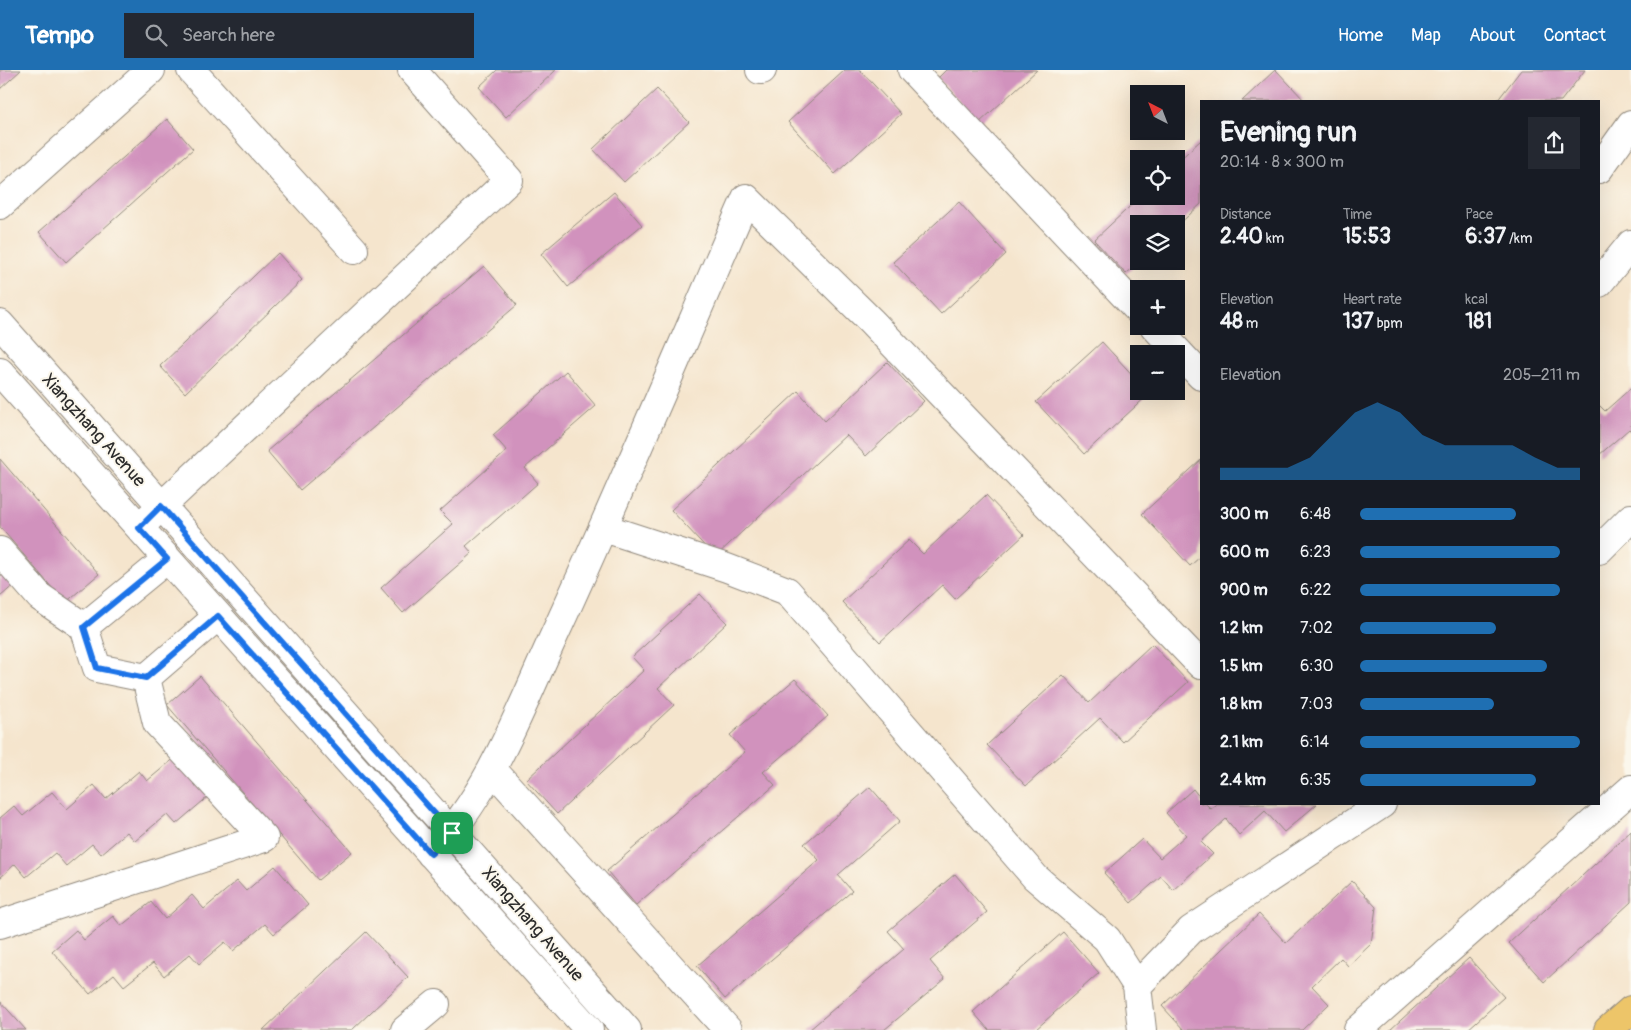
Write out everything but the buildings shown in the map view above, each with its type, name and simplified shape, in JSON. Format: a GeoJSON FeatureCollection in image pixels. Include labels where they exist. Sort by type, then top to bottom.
{"type":"FeatureCollection","features":[{"type":"Feature","properties":{"kind":"main road"},"geometry":{"type":"LineString","coordinates":[[1608,1030],[1631,1010]]}},
{"type":"Feature","properties":{"kind":"street"},"geometry":{"type":"LineString","coordinates":[[0,205],[151,70]]}},
{"type":"Feature","properties":{"kind":"street"},"geometry":{"type":"LineString","coordinates":[[191,70],[354,250]]}},
{"type":"Feature","properties":{"kind":"street"},"geometry":{"type":"LineString","coordinates":[[139,528],[509,180],[412,70]]}},
{"type":"Feature","properties":{"kind":"street"},"geometry":{"type":"LineString","coordinates":[[912,70],[1130,301]]}},
{"type":"Feature","properties":{"kind":"street"},"geometry":{"type":"LineString","coordinates":[[1600,168],[1631,124]]}},
{"type":"Feature","properties":{"kind":"street"},"geometry":{"type":"LineString","coordinates":[[431,854],[452,833],[492,769],[604,528],[746,198],[870,321],[1200,664]]}},
{"type":"Feature","properties":{"kind":"street"},"geometry":{"type":"LineString","coordinates":[[1600,282],[1631,244]]}},
{"type":"Feature","properties":{"kind":"street","name":"Xiangzhang Avenue"},"geometry":{"type":"LineString","coordinates":[[0,324],[627,1030]]}},
{"type":"Feature","properties":{"kind":"street"},"geometry":{"type":"LineString","coordinates":[[1162,335],[1200,375]]}},
{"type":"Feature","properties":{"kind":"street","name":"Xiangzhang Avenue"},"geometry":{"type":"LineString","coordinates":[[0,372],[589,1030]]}},
{"type":"Feature","properties":{"kind":"street"},"geometry":{"type":"LineString","coordinates":[[1600,549],[1631,518]]}},
{"type":"Feature","properties":{"kind":"street"},"geometry":{"type":"LineString","coordinates":[[604,528],[727,568],[787,592],[1036,877],[1107,940],[1136,986],[1142,1030]]}},
{"type":"Feature","properties":{"kind":"street"},"geometry":{"type":"LineString","coordinates":[[0,551],[40,597],[84,627],[97,668],[146,678]]}},
{"type":"Feature","properties":{"kind":"street"},"geometry":{"type":"LineString","coordinates":[[84,627],[167,559]]}},
{"type":"Feature","properties":{"kind":"street"},"geometry":{"type":"LineString","coordinates":[[146,678],[218,616]]}},
{"type":"Feature","properties":{"kind":"street"},"geometry":{"type":"LineString","coordinates":[[0,924],[264,838],[157,723],[146,678]]}},
{"type":"Feature","properties":{"kind":"street"},"geometry":{"type":"LineString","coordinates":[[492,769],[728,1030]]}},
{"type":"Feature","properties":{"kind":"street"},"geometry":{"type":"LineString","coordinates":[[1358,1030],[1631,789]]}},
{"type":"Feature","properties":{"kind":"street"},"geometry":{"type":"LineString","coordinates":[[1136,986],[1191,930],[1380,805]]}},
{"type":"Feature","properties":{"kind":"street"},"geometry":{"type":"LineString","coordinates":[[406,1030],[436,1004]]}},
{"type":"Feature","properties":{"kind":"route"},"geometry":{"type":"LineString","coordinates":[[161,506],[452,833],[431,854],[218,616],[146,678],[97,668],[84,627],[167,559],[139,528],[161,506]]}}]}
